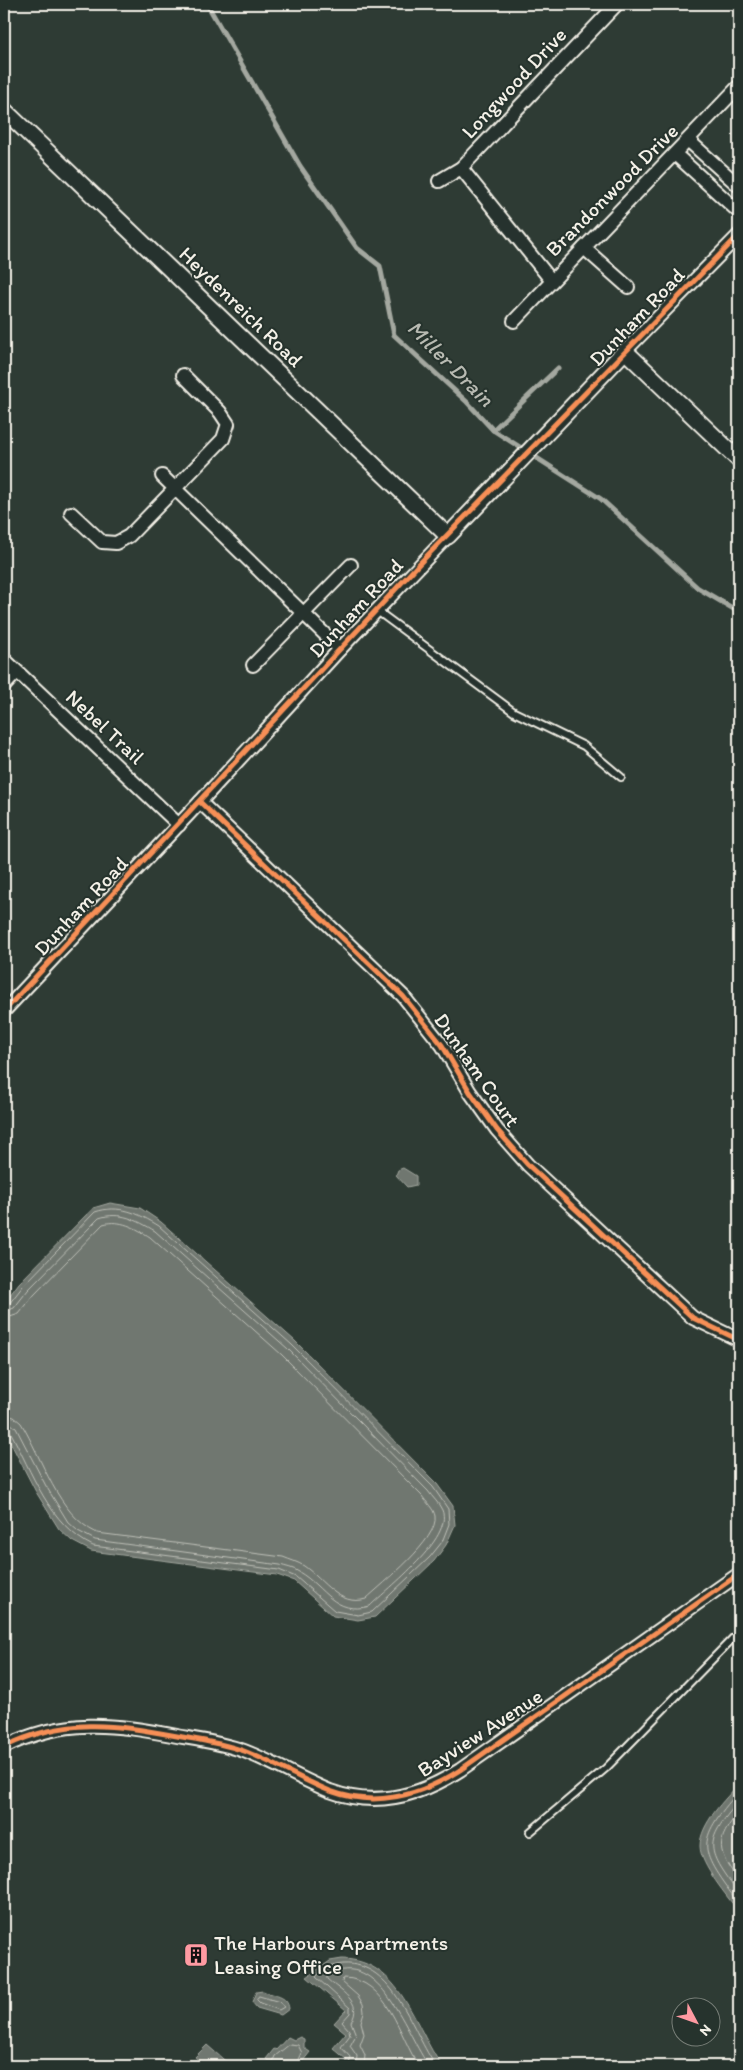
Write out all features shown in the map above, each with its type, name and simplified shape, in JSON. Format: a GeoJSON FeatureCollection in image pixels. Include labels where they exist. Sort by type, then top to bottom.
{"type":"FeatureCollection","features":[{"type":"Feature","properties":{"kind":"street","name":"Longwood Drive"},"geometry":{"type":"LineString","coordinates":[[439,181],[461,168],[617,4]]}},
{"type":"Feature","properties":{"kind":"street","name":"Brandonwood Drive"},"geometry":{"type":"LineString","coordinates":[[514,321],[551,280],[689,141],[739,86]]}},
{"type":"Feature","properties":{"kind":"street","name":"Heydenreich Road"},"geometry":{"type":"LineString","coordinates":[[4,110],[448,536]]}},
{"type":"Feature","properties":{"kind":"street"},"geometry":{"type":"LineString","coordinates":[[689,141],[739,186]]}},
{"type":"Feature","properties":{"kind":"street"},"geometry":{"type":"LineString","coordinates":[[675,154],[739,212]]}},
{"type":"Feature","properties":{"kind":"street","name":"Longwood Drive"},"geometry":{"type":"LineString","coordinates":[[461,168],[551,280]]}},
{"type":"Feature","properties":{"kind":"street","name":"Dunham Road"},"geometry":{"type":"LineString","coordinates":[[4,1011],[200,802],[340,648],[739,235]]}},
{"type":"Feature","properties":{"kind":"street"},"geometry":{"type":"LineString","coordinates":[[584,248],[628,287]]}},
{"type":"Feature","properties":{"kind":"street"},"geometry":{"type":"LineString","coordinates":[[625,351],[739,460]]}},
{"type":"Feature","properties":{"kind":"street"},"geometry":{"type":"LineString","coordinates":[[71,513],[102,542],[116,543],[129,536],[223,439],[228,424],[220,412],[183,375]]}},
{"type":"Feature","properties":{"kind":"street"},"geometry":{"type":"LineString","coordinates":[[162,476],[340,648]]}},
{"type":"Feature","properties":{"kind":"street"},"geometry":{"type":"LineString","coordinates":[[253,665],[351,565]]}},
{"type":"Feature","properties":{"kind":"street","name":"Nebel Trail"},"geometry":{"type":"LineString","coordinates":[[4,659],[179,824]]}},
{"type":"Feature","properties":{"kind":"street"},"geometry":{"type":"LineString","coordinates":[[4,686],[17,672]]}},
{"type":"Feature","properties":{"kind":"street","name":"Dunham Court"},"geometry":{"type":"LineString","coordinates":[[200,802],[403,996],[442,1045],[470,1092],[497,1130],[528,1164],[688,1314],[704,1325],[739,1340]]}},
{"type":"Feature","properties":{"kind":"street","name":"Bayview Avenue"},"geometry":{"type":"LineString","coordinates":[[4,1747],[41,1732],[72,1725],[130,1727],[215,1743],[243,1751],[331,1791],[372,1797],[411,1795],[435,1785],[460,1770],[739,1574]]}},
{"type":"Feature","properties":{"kind":"lane"},"geometry":{"type":"LineString","coordinates":[[376,610],[514,712],[584,746],[621,777]]}},
{"type":"Feature","properties":{"kind":"lane"},"geometry":{"type":"LineString","coordinates":[[530,1832],[606,1768],[739,1632]]}},
{"type":"Feature","properties":{"kind":"water"},"geometry":{"type":"Polygon","coordinates":[[[403,1168],[416,1176],[416,1185],[407,1187],[396,1175],[398,1170],[403,1168]]]}},
{"type":"Feature","properties":{"kind":"water"},"geometry":{"type":"Polygon","coordinates":[[[110,1203],[140,1208],[161,1222],[295,1341],[437,1484],[453,1506],[455,1525],[446,1545],[434,1561],[375,1617],[358,1620],[333,1616],[294,1581],[277,1575],[91,1551],[72,1541],[59,1529],[36,1492],[4,1430],[4,1303],[19,1283],[93,1208],[110,1203]]]}},
{"type":"Feature","properties":{"kind":"water"},"geometry":{"type":"Polygon","coordinates":[[[739,1784],[739,1912],[709,1871],[701,1854],[700,1846],[704,1829],[709,1821],[739,1784]]]}},
{"type":"Feature","properties":{"kind":"water"},"geometry":{"type":"Polygon","coordinates":[[[342,1959],[362,1962],[379,1971],[392,1983],[404,1998],[442,2066],[342,2066],[347,2060],[333,2048],[346,2033],[334,2023],[346,2010],[307,1977],[330,1961],[342,1959]]]}},
{"type":"Feature","properties":{"kind":"water"},"geometry":{"type":"Polygon","coordinates":[[[263,1991],[283,1998],[288,2004],[289,2009],[281,2015],[257,2008],[252,2002],[256,1992],[263,1991]]]}},
{"type":"Feature","properties":{"kind":"water"},"geometry":{"type":"Polygon","coordinates":[[[288,2037],[294,2040],[300,2037],[304,2039],[304,2048],[310,2052],[299,2066],[264,2066],[269,2061],[266,2059],[274,2049],[276,2050],[288,2037]]]}},
{"type":"Feature","properties":{"kind":"water"},"geometry":{"type":"Polygon","coordinates":[[[207,2045],[231,2066],[206,2066],[195,2057],[207,2045]]]}},
{"type":"Feature","properties":{"kind":"waterway","name":"Miller Drain"},"geometry":{"type":"LineString","coordinates":[[207,4],[300,166],[357,248],[380,266],[394,335],[467,402],[493,430],[601,499],[698,588],[739,612]]}},
{"type":"Feature","properties":{"kind":"waterway"},"geometry":{"type":"LineString","coordinates":[[493,430],[558,368]]}},
{"type":"Feature","properties":{"kind":"cycle path"},"geometry":{"type":"LineString","coordinates":[[4,1011],[419,564],[739,235]]}},
{"type":"Feature","properties":{"kind":"cycle path"},"geometry":{"type":"LineString","coordinates":[[200,802],[403,996],[442,1045],[470,1092],[497,1130],[528,1165],[693,1318],[739,1340]]}},
{"type":"Feature","properties":{"kind":"cycle path"},"geometry":{"type":"LineString","coordinates":[[4,1747],[26,1737],[69,1727],[110,1726],[132,1728],[203,1740],[236,1748],[330,1791],[347,1796],[364,1799],[397,1797],[429,1787],[460,1770],[739,1574]]}},
{"type":"Feature","properties":{"kind":"place","name":"The Harbours Apartments Leasing Office"},"geometry":{"type":"Point","coordinates":[196,1955]}}]}
